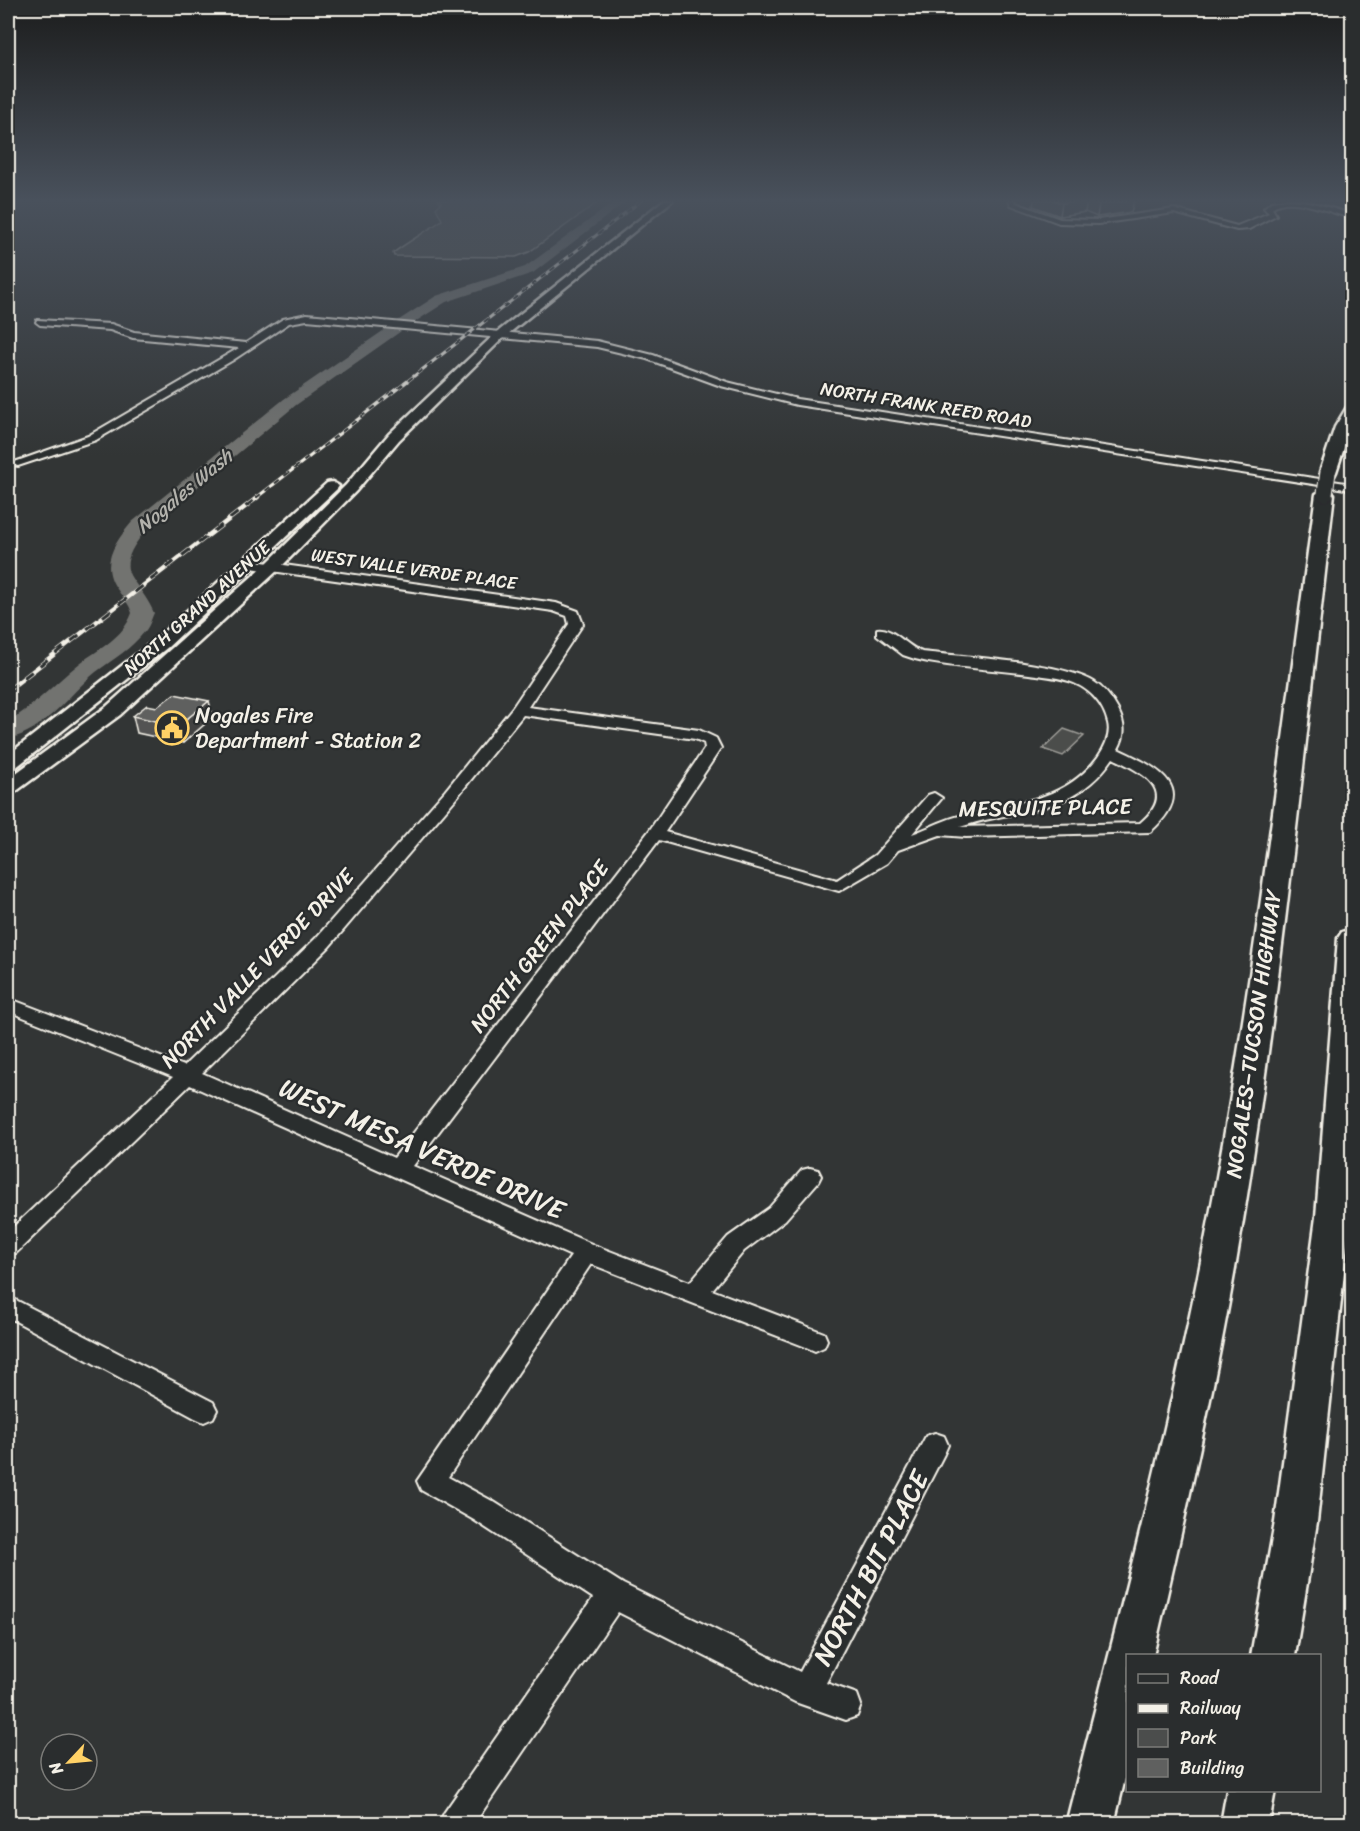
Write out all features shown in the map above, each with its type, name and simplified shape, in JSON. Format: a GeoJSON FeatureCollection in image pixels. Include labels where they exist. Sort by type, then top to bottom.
{"type":"FeatureCollection","features":[{"type":"Feature","properties":{"kind":"highway","name":"NOGALES–TUCSON HIGHWAY"},"geometry":{"type":"LineString","coordinates":[[1131,1654],[1176,1467],[1233,1182],[1283,822],[1343,428],[1353,410]]}},
{"type":"Feature","properties":{"kind":"highway"},"geometry":{"type":"LineString","coordinates":[[1274,1654],[1296,1522],[1333,1217],[1353,938]]}},
{"type":"Feature","properties":{"kind":"highway"},"geometry":{"type":"LineString","coordinates":[[1090,1824],[1126,1676]]}},
{"type":"Feature","properties":{"kind":"highway"},"geometry":{"type":"LineString","coordinates":[[1245,1824],[1251,1792]]}},
{"type":"Feature","properties":{"kind":"main road","name":"NORTH GRAND AVENUE"},"geometry":{"type":"LineString","coordinates":[[8,788],[113,711],[272,567],[351,488],[394,437],[500,336],[563,285]]}},
{"type":"Feature","properties":{"kind":"main road","name":"NORTH GRAND AVENUE"},"geometry":{"type":"LineString","coordinates":[[8,764],[153,650],[360,461],[394,437]]}},
{"type":"Feature","properties":{"kind":"street","name":"NORTH FRANK REED ROAD"},"geometry":{"type":"LineString","coordinates":[[248,346],[285,321],[307,317],[565,340],[625,350],[724,384],[797,402],[1335,484]]}},
{"type":"Feature","properties":{"kind":"street"},"geometry":{"type":"LineString","coordinates":[[40,322],[111,327],[133,335],[248,346]]}},
{"type":"Feature","properties":{"kind":"street"},"geometry":{"type":"LineString","coordinates":[[14,464],[92,438],[248,346]]}},
{"type":"Feature","properties":{"kind":"street","name":"WEST VALLE VERDE PLACE"},"geometry":{"type":"LineString","coordinates":[[249,564],[556,608],[573,614]]}},
{"type":"Feature","properties":{"kind":"street","name":"NORTH VALLE VERDE DRIVE"},"geometry":{"type":"LineString","coordinates":[[8,1246],[95,1166],[322,943],[451,794],[519,710],[576,624],[573,614]]}},
{"type":"Feature","properties":{"kind":"street","name":"MESQUITE PLACE"},"geometry":{"type":"LineString","coordinates":[[882,632],[908,652],[920,656],[998,664],[1083,681],[1100,694],[1116,723],[1118,734],[1110,751],[1095,771],[1074,789],[1055,799],[1017,812],[953,822],[886,853]]}},
{"type":"Feature","properties":{"kind":"street","name":"NORTH GREEN PLACE"},"geometry":{"type":"LineString","coordinates":[[397,1170],[656,834],[713,748],[711,741],[699,735],[519,710]]}},
{"type":"Feature","properties":{"kind":"street","name":"MESQUITE PLACE"},"geometry":{"type":"LineString","coordinates":[[939,830],[966,832],[1144,828],[1156,820],[1165,804],[1166,791],[1159,778],[1146,768],[1110,751]]}},
{"type":"Feature","properties":{"kind":"street","name":"MESQUITE PLACE"},"geometry":{"type":"LineString","coordinates":[[886,853],[934,798]]}},
{"type":"Feature","properties":{"kind":"street"},"geometry":{"type":"LineString","coordinates":[[656,834],[839,886],[886,853]]}},
{"type":"Feature","properties":{"kind":"street","name":"WEST MESA VERDE DRIVE"},"geometry":{"type":"LineString","coordinates":[[8,1004],[187,1076],[586,1252],[815,1340]]}},
{"type":"Feature","properties":{"kind":"street"},"geometry":{"type":"LineString","coordinates":[[694,1294],[736,1244],[777,1214],[810,1176]]}},
{"type":"Feature","properties":{"kind":"street"},"geometry":{"type":"LineString","coordinates":[[586,1252],[430,1480],[484,1511],[613,1594],[806,1691],[846,1705]]}},
{"type":"Feature","properties":{"kind":"street"},"geometry":{"type":"LineString","coordinates":[[8,1306],[204,1410]]}},
{"type":"Feature","properties":{"kind":"street","name":"NORTH BIT PLACE"},"geometry":{"type":"LineString","coordinates":[[806,1691],[935,1444]]}},
{"type":"Feature","properties":{"kind":"street"},"geometry":{"type":"LineString","coordinates":[[455,1824],[613,1594]]}},
{"type":"Feature","properties":{"kind":"green space"},"geometry":{"type":"Polygon","coordinates":[[[1064,729],[1084,736],[1063,756],[1043,749],[1064,729]]]}},
{"type":"Feature","properties":{"kind":"building"},"geometry":{"type":"Polygon","coordinates":[[[174,694],[209,701],[178,726],[133,716],[147,705],[157,707],[174,694]]]}},
{"type":"Feature","properties":{"kind":"waterway","name":"Nogales Wash"},"geometry":{"type":"LineString","coordinates":[[401,325],[441,299],[482,285]]}},
{"type":"Feature","properties":{"kind":"waterway","name":"Nogales Wash"},"geometry":{"type":"LineString","coordinates":[[8,732],[37,714],[89,667],[112,653],[138,626],[143,613],[122,582],[118,567],[121,552],[139,526],[290,402],[397,328]]}},
{"type":"Feature","properties":{"kind":"railway"},"geometry":{"type":"LineString","coordinates":[[256,498],[531,285]]}},
{"type":"Feature","properties":{"kind":"railway"},"geometry":{"type":"LineString","coordinates":[[8,690],[258,497]]}},
{"type":"Feature","properties":{"kind":"place","name":"Nogales Fire Department - Station 2"},"geometry":{"type":"Point","coordinates":[172,728]}}]}
